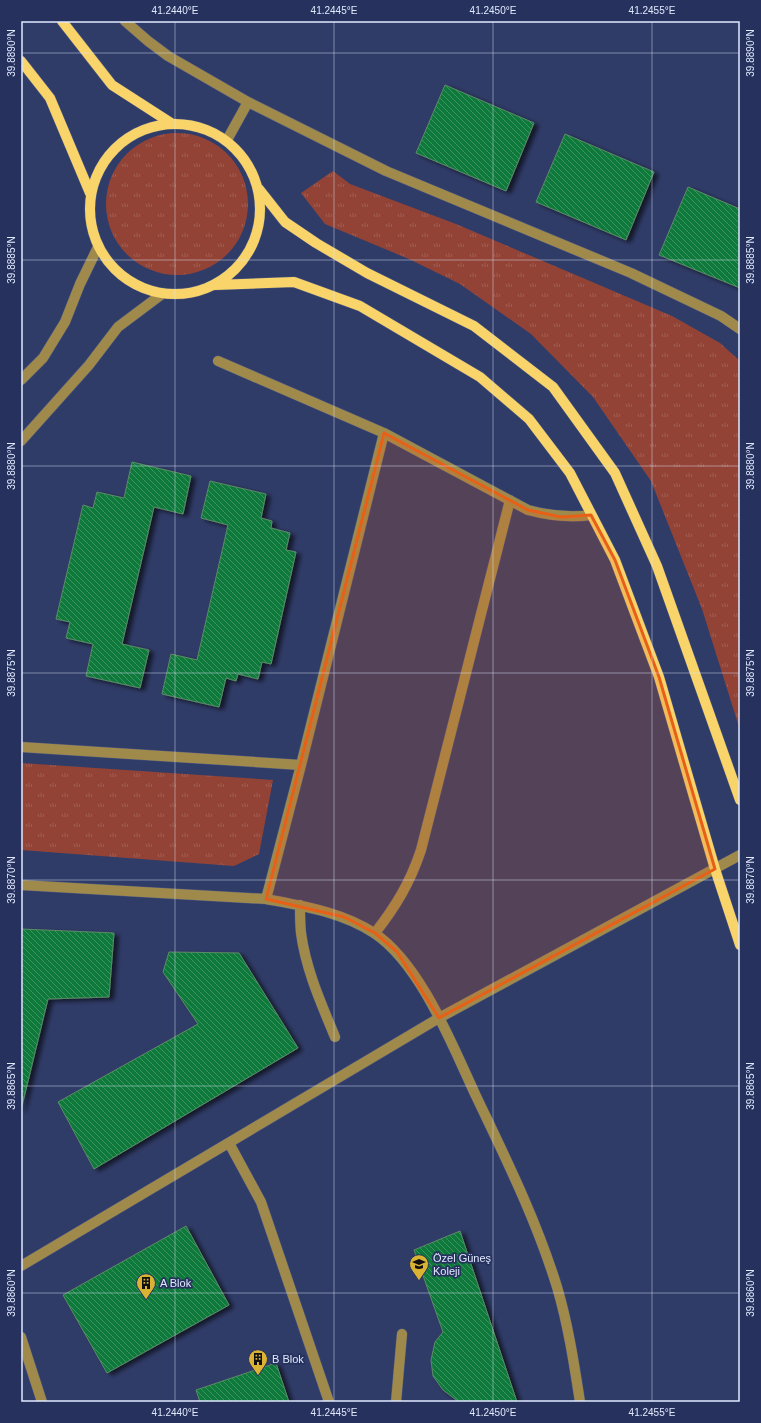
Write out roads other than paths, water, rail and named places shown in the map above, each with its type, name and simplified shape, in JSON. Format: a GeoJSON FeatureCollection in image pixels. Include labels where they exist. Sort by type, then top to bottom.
{"type":"FeatureCollection","features":[{"type":"Feature","properties":{"kind":"main road"},"geometry":{"type":"LineString","coordinates":[[62,21],[112,85],[171,123]]}},
{"type":"Feature","properties":{"kind":"main road"},"geometry":{"type":"LineString","coordinates":[[21,61],[50,98],[90,193]]}},
{"type":"Feature","properties":{"kind":"main road"},"geometry":{"type":"LineString","coordinates":[[259,189],[261,218],[253,246],[237,269],[215,285],[190,294],[162,294],[136,285],[114,270],[98,247],[90,222],[90,193],[99,169],[117,145],[142,130],[171,123],[200,127],[227,140],[248,161],[259,189],[285,222],[310,239],[367,273],[474,326],[553,388],[615,473],[657,566],[740,800]]}},
{"type":"Feature","properties":{"kind":"main road"},"geometry":{"type":"LineString","coordinates":[[215,285],[294,282],[360,306],[480,377],[529,419],[570,473],[615,560],[658,677],[715,869],[740,946]]}},
{"type":"Feature","properties":{"kind":"street"},"geometry":{"type":"LineString","coordinates":[[125,21],[168,56],[248,102],[386,171],[631,273],[721,316],[740,329]]}},
{"type":"Feature","properties":{"kind":"street"},"geometry":{"type":"LineString","coordinates":[[227,140],[248,102]]}},
{"type":"Feature","properties":{"kind":"street"},"geometry":{"type":"LineString","coordinates":[[21,380],[43,358],[65,322],[80,284],[98,247]]}},
{"type":"Feature","properties":{"kind":"street"},"geometry":{"type":"LineString","coordinates":[[21,441],[89,365],[118,327],[162,294]]}},
{"type":"Feature","properties":{"kind":"street"},"geometry":{"type":"LineString","coordinates":[[218,361],[384,433],[528,510],[544,515],[576,517],[591,515]]}},
{"type":"Feature","properties":{"kind":"street"},"geometry":{"type":"LineString","coordinates":[[266,899],[384,433]]}},
{"type":"Feature","properties":{"kind":"street"},"geometry":{"type":"LineString","coordinates":[[375,934],[392,912],[406,887],[415,869],[421,850],[510,500]]}},
{"type":"Feature","properties":{"kind":"street"},"geometry":{"type":"LineString","coordinates":[[21,747],[301,765]]}},
{"type":"Feature","properties":{"kind":"street"},"geometry":{"type":"LineString","coordinates":[[21,1266],[440,1018],[740,855]]}},
{"type":"Feature","properties":{"kind":"street"},"geometry":{"type":"LineString","coordinates":[[21,886],[266,899],[300,905],[344,917],[375,934],[397,952],[422,988],[440,1018],[518,1183],[540,1237],[557,1288],[570,1341],[580,1402]]}},
{"type":"Feature","properties":{"kind":"street"},"geometry":{"type":"LineString","coordinates":[[300,905],[301,932],[307,965],[318,998],[335,1037]]}},
{"type":"Feature","properties":{"kind":"street"},"geometry":{"type":"LineString","coordinates":[[229,1143],[261,1202],[329,1402]]}},
{"type":"Feature","properties":{"kind":"street"},"geometry":{"type":"LineString","coordinates":[[396,1402],[402,1334]]}},
{"type":"Feature","properties":{"kind":"street"},"geometry":{"type":"LineString","coordinates":[[21,1337],[42,1402]]}},
{"type":"Feature","properties":{"kind":"place","name":"Özel Güneş Koleji"},"geometry":{"type":"Point","coordinates":[419,1281]}},
{"type":"Feature","properties":{"kind":"place","name":"A Blok"},"geometry":{"type":"Point","coordinates":[146,1300]}},
{"type":"Feature","properties":{"kind":"place","name":"B Blok"},"geometry":{"type":"Point","coordinates":[258,1376]}}]}
